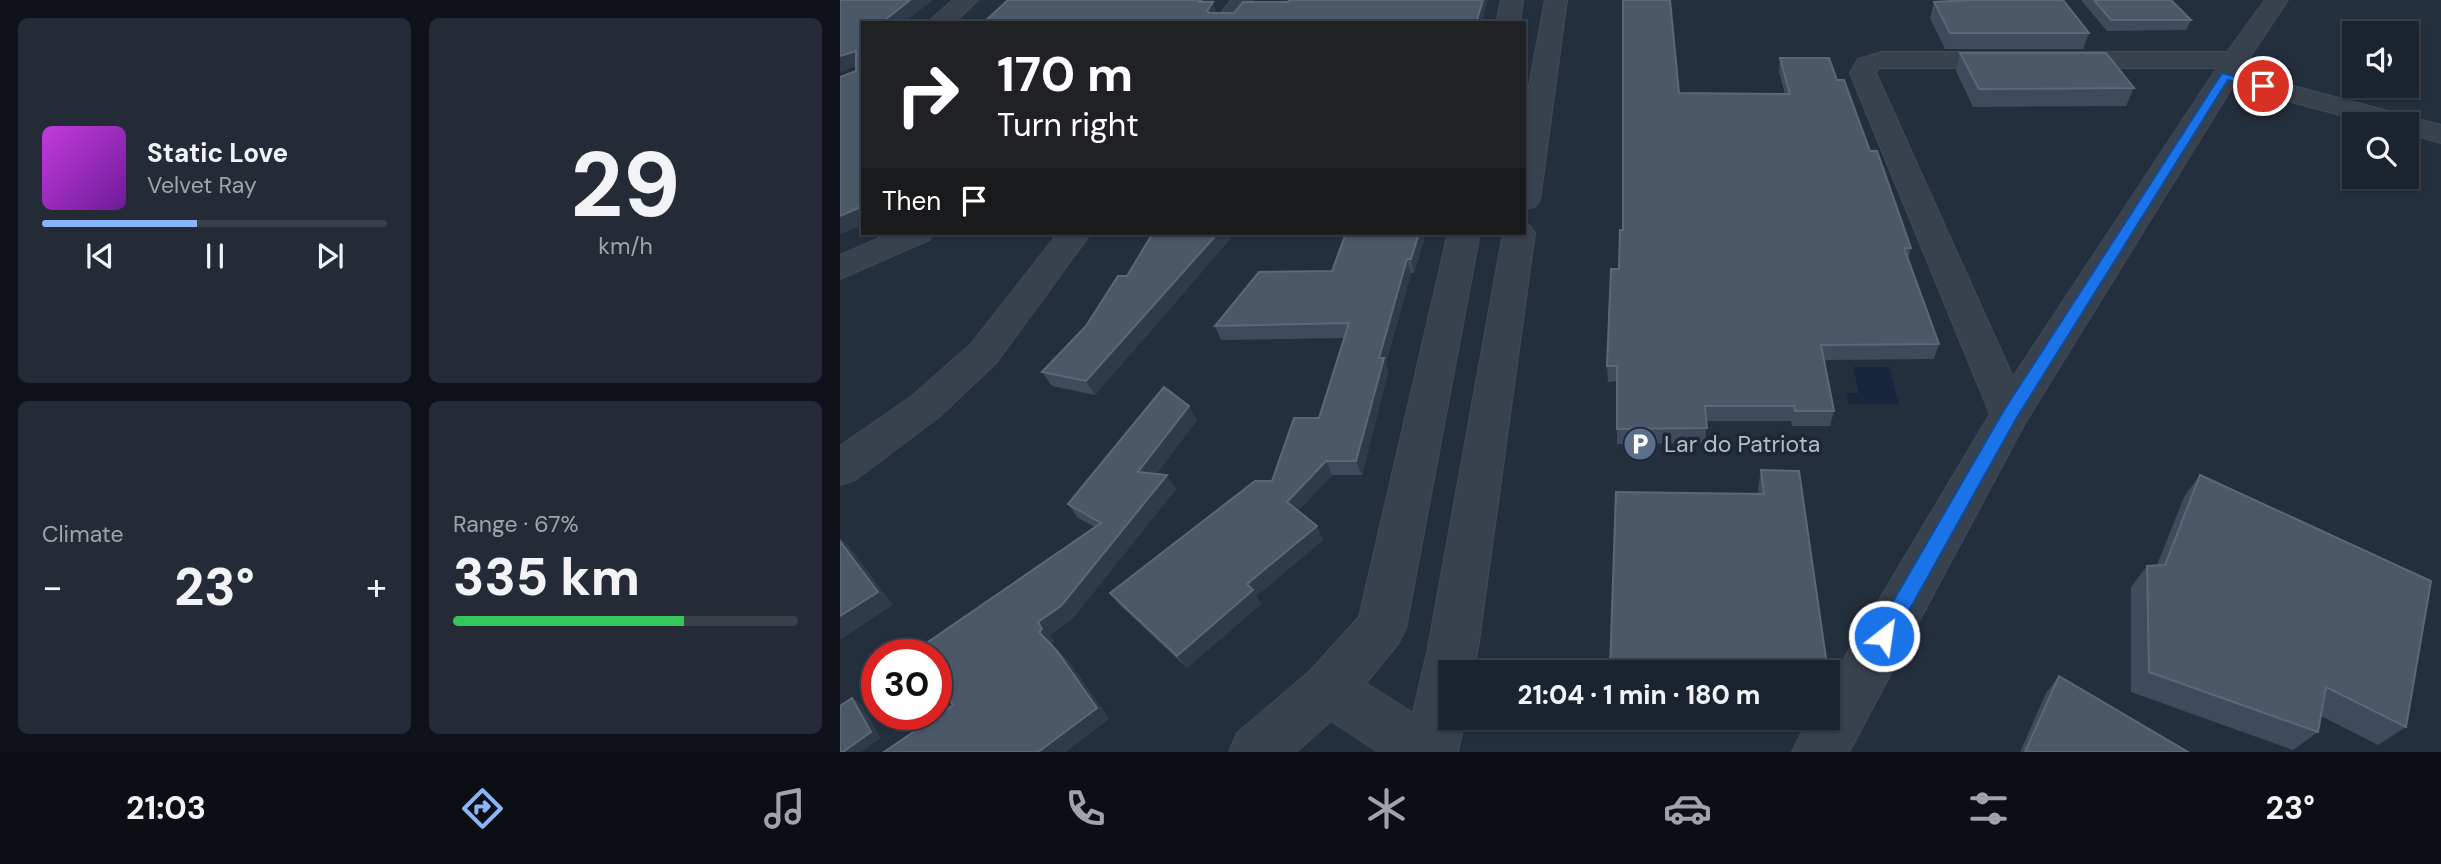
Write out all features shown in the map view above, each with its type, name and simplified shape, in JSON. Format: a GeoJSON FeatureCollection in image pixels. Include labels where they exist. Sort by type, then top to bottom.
{"type":"FeatureCollection","features":[{"type":"Feature","properties":{"kind":"street"},"geometry":{"type":"LineString","coordinates":[[941,21],[967,0]]}},
{"type":"Feature","properties":{"kind":"street"},"geometry":{"type":"LineString","coordinates":[[1227,21],[1242,0]]}},
{"type":"Feature","properties":{"kind":"street"},"geometry":{"type":"LineString","coordinates":[[1507,21],[1512,0]]}},
{"type":"Feature","properties":{"kind":"street"},"geometry":{"type":"LineString","coordinates":[[1526,188],[1556,0]]}},
{"type":"Feature","properties":{"kind":"street"},"geometry":{"type":"LineString","coordinates":[[1819,752],[2010,414],[2230,68],[2277,0]]}},
{"type":"Feature","properties":{"kind":"street"},"geometry":{"type":"LineString","coordinates":[[2010,414],[1863,73],[1867,64],[1882,60],[2230,68],[2441,134]]}},
{"type":"Feature","properties":{"kind":"street"},"geometry":{"type":"LineString","coordinates":[[840,268],[914,235]]}},
{"type":"Feature","properties":{"kind":"street"},"geometry":{"type":"LineString","coordinates":[[840,468],[926,406],[984,353],[1073,235]]}},
{"type":"Feature","properties":{"kind":"street"},"geometry":{"type":"LineString","coordinates":[[1256,752],[1328,689],[1381,628],[1464,235]]}},
{"type":"Feature","properties":{"kind":"street"},"geometry":{"type":"LineString","coordinates":[[1328,689],[1428,752],[1453,648],[1519,235]]}},
{"type":"Feature","properties":{"kind":"water"},"geometry":{"type":"Polygon","coordinates":[[[1853,367],[1889,367],[1899,404],[1849,404],[1847,393],[1859,393],[1853,367]]]}},
{"type":"Feature","properties":{"kind":"building"},"geometry":{"type":"Polygon","coordinates":[[[840,0],[910,0],[884,21],[861,21],[861,207],[840,216],[840,77],[856,71],[856,51],[840,56],[840,0]]]}},
{"type":"Feature","properties":{"kind":"building"},"geometry":{"type":"Polygon","coordinates":[[[1008,0],[1201,0],[1199,2],[1213,2],[1207,11],[1210,13],[1234,13],[1243,2],[1483,0],[1477,21],[985,21],[1008,0]]]}},
{"type":"Feature","properties":{"kind":"building"},"geometry":{"type":"Polygon","coordinates":[[[1623,0],[1670,0],[1679,93],[1790,94],[1780,58],[1829,58],[1837,80],[1844,80],[1870,151],[1877,151],[1911,248],[1904,248],[1939,344],[1821,345],[1834,411],[1795,411],[1794,406],[1705,406],[1707,428],[1617,429],[1617,366],[1607,366],[1611,269],[1619,269],[1620,230],[1623,230],[1623,0]]]}},
{"type":"Feature","properties":{"kind":"building"},"geometry":{"type":"Polygon","coordinates":[[[2063,0],[2089,33],[1950,33],[1934,2],[2063,0]]]}},
{"type":"Feature","properties":{"kind":"building"},"geometry":{"type":"Polygon","coordinates":[[[2094,0],[2171,0],[2191,20],[2111,20],[2094,0]]]}},
{"type":"Feature","properties":{"kind":"building"},"geometry":{"type":"Polygon","coordinates":[[[1960,53],[2106,53],[2134,88],[1979,89],[1960,53]]]}},
{"type":"Feature","properties":{"kind":"building"},"geometry":{"type":"Polygon","coordinates":[[[1152,235],[1216,235],[1086,381],[1042,372],[1086,326],[1118,276],[1127,276],[1152,235]]]}},
{"type":"Feature","properties":{"kind":"building"},"geometry":{"type":"Polygon","coordinates":[[[1345,235],[1418,235],[1411,259],[1407,259],[1379,358],[1384,358],[1356,461],[1326,461],[1287,502],[1317,526],[1247,584],[1253,590],[1177,656],[1110,593],[1255,481],[1272,481],[1294,418],[1319,418],[1349,323],[1215,326],[1259,272],[1332,271],[1345,235]]]}},
{"type":"Feature","properties":{"kind":"building"},"geometry":{"type":"Polygon","coordinates":[[[1164,387],[1189,406],[1138,472],[1167,475],[1061,606],[1038,622],[1042,629],[1039,632],[1057,651],[1097,708],[1038,752],[884,752],[916,730],[952,730],[952,639],[932,639],[1101,523],[1068,504],[1164,387]]]}},
{"type":"Feature","properties":{"kind":"building"},"geometry":{"type":"Polygon","coordinates":[[[1761,470],[1799,471],[1826,660],[1610,660],[1616,492],[1764,494],[1761,470]]]}},
{"type":"Feature","properties":{"kind":"building"},"geometry":{"type":"Polygon","coordinates":[[[2200,475],[2431,581],[2406,727],[2326,687],[2318,732],[2149,672],[2147,566],[2165,565],[2200,475]]]}},
{"type":"Feature","properties":{"kind":"building"},"geometry":{"type":"Polygon","coordinates":[[[840,541],[878,592],[840,616],[840,541]]]}},
{"type":"Feature","properties":{"kind":"building"},"geometry":{"type":"Polygon","coordinates":[[[2059,676],[2188,752],[2025,752],[2059,676]]]}},
{"type":"Feature","properties":{"kind":"building"},"geometry":{"type":"Polygon","coordinates":[[[852,698],[861,714],[861,730],[871,732],[843,752],[840,752],[840,706],[852,698]]]}},
{"type":"Feature","properties":{"kind":"place","name":"Lar do Patriota"},"geometry":{"type":"Point","coordinates":[1640,444]}},
{"type":"Feature","properties":{"kind":"route"},"geometry":{"type":"LineString","coordinates":[[1884,636],[2010,414],[2225,76],[2263,86]]}}]}
